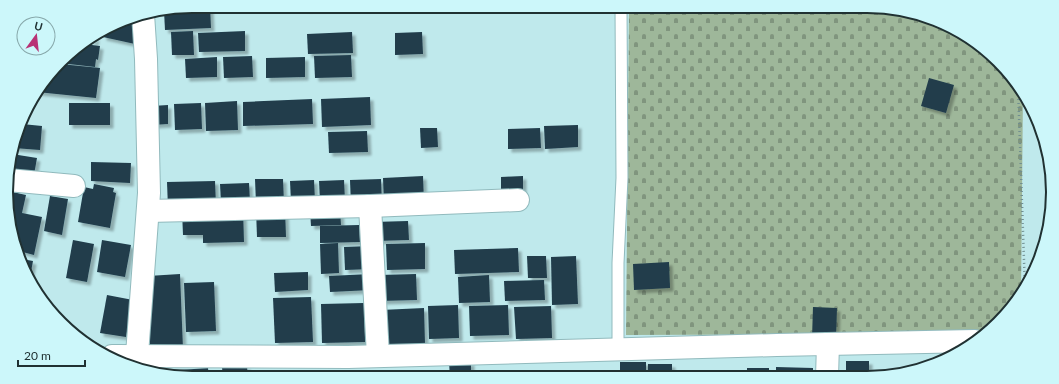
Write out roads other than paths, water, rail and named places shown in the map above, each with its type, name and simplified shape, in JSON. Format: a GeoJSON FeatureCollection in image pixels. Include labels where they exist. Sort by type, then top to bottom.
{"type":"FeatureCollection","features":[{"type":"Feature","properties":{"kind":"street"},"geometry":{"type":"LineString","coordinates":[[143,20],[146,67],[148,211],[136,362],[966,341]]}},
{"type":"Feature","properties":{"kind":"street"},"geometry":{"type":"LineString","coordinates":[[13,180],[74,186]]}},
{"type":"Feature","properties":{"kind":"street"},"geometry":{"type":"LineString","coordinates":[[148,211],[370,206],[518,200]]}},
{"type":"Feature","properties":{"kind":"street"},"geometry":{"type":"LineString","coordinates":[[370,206],[378,356]]}},
{"type":"Feature","properties":{"kind":"street"},"geometry":{"type":"LineString","coordinates":[[827,371],[828,344]]}},
{"type":"Feature","properties":{"kind":"lane"},"geometry":{"type":"LineString","coordinates":[[618,349],[618,263],[622,178],[621,13]]}}]}
